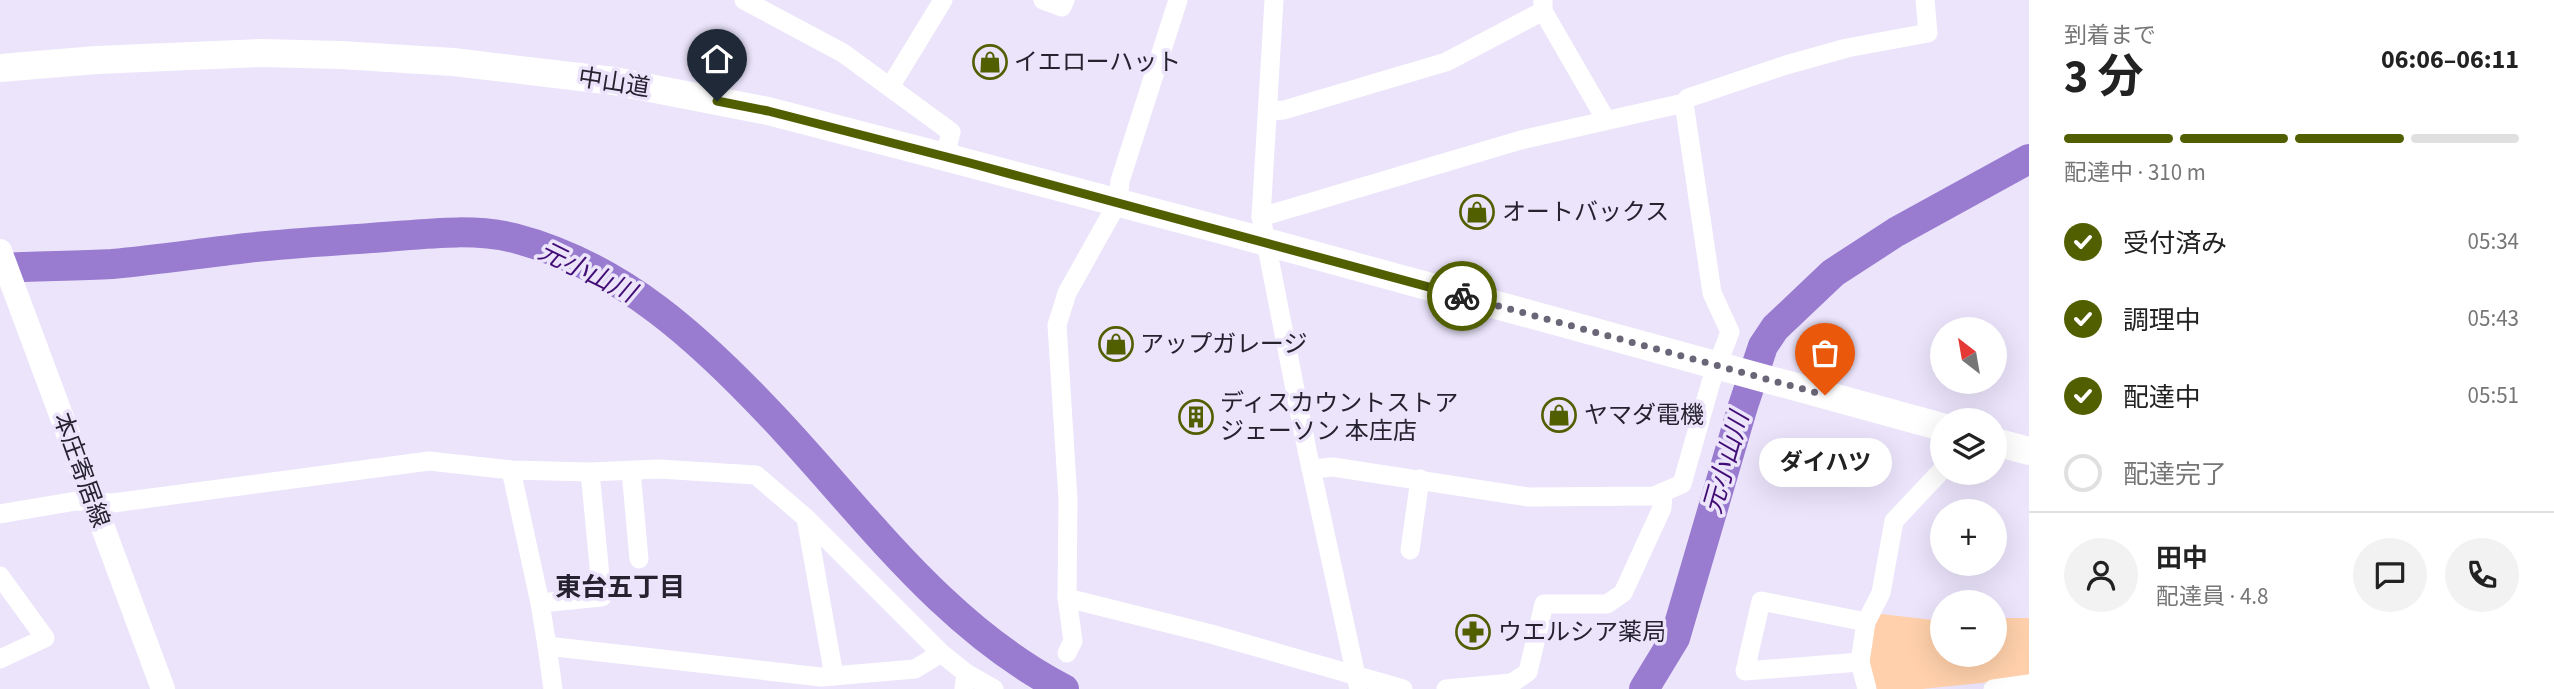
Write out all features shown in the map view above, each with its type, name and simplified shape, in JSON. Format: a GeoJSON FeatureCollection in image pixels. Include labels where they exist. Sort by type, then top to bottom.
{"type":"FeatureCollection","features":[{"type":"Feature","properties":{"kind":"highway","name":"中山道"},"geometry":{"type":"LineString","coordinates":[[0,68],[96,60],[260,53],[341,55],[453,62],[640,86],[768,111],[1118,202],[1263,229],[1720,367],[1930,424]]}},
{"type":"Feature","properties":{"kind":"highway"},"geometry":{"type":"LineString","coordinates":[[2007,445],[2029,451]]}},
{"type":"Feature","properties":{"kind":"main road","name":"本庄寄居線"},"geometry":{"type":"LineString","coordinates":[[0,251],[163,689]]}},
{"type":"Feature","properties":{"kind":"street"},"geometry":{"type":"LineString","coordinates":[[744,0],[843,53],[951,132],[945,157]]}},
{"type":"Feature","properties":{"kind":"street"},"geometry":{"type":"LineString","coordinates":[[890,87],[943,0]]}},
{"type":"Feature","properties":{"kind":"street"},"geometry":{"type":"LineString","coordinates":[[1043,0],[1062,7],[1065,0]]}},
{"type":"Feature","properties":{"kind":"street"},"geometry":{"type":"LineString","coordinates":[[1274,0],[1263,229],[1311,469],[1358,682]]}},
{"type":"Feature","properties":{"kind":"street"},"geometry":{"type":"LineString","coordinates":[[1263,229],[1521,140],[1684,103],[1688,98],[1847,48],[1928,33],[1925,0]]}},
{"type":"Feature","properties":{"kind":"street"},"geometry":{"type":"LineString","coordinates":[[1067,653],[1073,641],[1067,598],[1068,500],[1057,325],[1067,293],[1118,202],[1120,181],[1172,1]]}},
{"type":"Feature","properties":{"kind":"street"},"geometry":{"type":"LineString","coordinates":[[1268,111],[1284,110],[1446,62],[1543,6],[1606,120]]}},
{"type":"Feature","properties":{"kind":"street"},"geometry":{"type":"LineString","coordinates":[[1311,469],[1333,467],[1528,496],[1654,496],[1682,484],[1730,332],[1712,293],[1684,103]]}},
{"type":"Feature","properties":{"kind":"street"},"geometry":{"type":"LineString","coordinates":[[0,514],[76,501],[113,503],[429,461],[511,470],[590,472],[659,469],[756,475],[806,518],[941,653],[965,681],[994,689]]}},
{"type":"Feature","properties":{"kind":"street"},"geometry":{"type":"LineString","coordinates":[[511,470],[540,603],[553,689]]}},
{"type":"Feature","properties":{"kind":"street"},"geometry":{"type":"LineString","coordinates":[[631,471],[639,559]]}},
{"type":"Feature","properties":{"kind":"street"},"geometry":{"type":"LineString","coordinates":[[540,603],[602,597],[590,472]]}},
{"type":"Feature","properties":{"kind":"street"},"geometry":{"type":"LineString","coordinates":[[1410,550],[1420,479]]}},
{"type":"Feature","properties":{"kind":"street"},"geometry":{"type":"LineString","coordinates":[[1867,689],[1860,662],[1867,622],[1881,593],[1894,521],[1930,483]]}},
{"type":"Feature","properties":{"kind":"street"},"geometry":{"type":"LineString","coordinates":[[1446,689],[1512,682],[1528,672],[1544,604],[1607,604],[1623,593],[1662,508],[1663,492]]}},
{"type":"Feature","properties":{"kind":"street"},"geometry":{"type":"LineString","coordinates":[[806,518],[834,676]]}},
{"type":"Feature","properties":{"kind":"street"},"geometry":{"type":"LineString","coordinates":[[0,576],[45,638],[0,659]]}},
{"type":"Feature","properties":{"kind":"street"},"geometry":{"type":"LineString","coordinates":[[1067,598],[1211,634],[1358,682],[1403,689]]}},
{"type":"Feature","properties":{"kind":"street"},"geometry":{"type":"LineString","coordinates":[[1860,662],[1745,671],[1761,601],[1867,622]]}},
{"type":"Feature","properties":{"kind":"street"},"geometry":{"type":"LineString","coordinates":[[547,646],[821,677],[915,670],[941,653]]}},
{"type":"Feature","properties":{"kind":"street"},"geometry":{"type":"LineString","coordinates":[[1993,689],[2029,684]]}},
{"type":"Feature","properties":{"kind":"shaded area"},"geometry":{"type":"Polygon","coordinates":[[[1881,614],[1930,620],[1930,667],[2007,667],[2007,618],[2029,618],[2029,678],[1922,689],[1873,689],[1868,651],[1871,635],[1881,614]]]}},
{"type":"Feature","properties":{"kind":"waterway","name":"元小山川"},"geometry":{"type":"LineString","coordinates":[[1644,689],[1675,638],[1743,406],[1763,346],[1775,328],[1833,273],[1896,232],[2029,159]]}},
{"type":"Feature","properties":{"kind":"waterway","name":"元小山川"},"geometry":{"type":"LineString","coordinates":[[0,268],[112,264],[278,245],[443,233],[497,235],[553,251],[590,267],[625,287],[688,334],[775,419],[908,567],[944,602],[1021,664],[1064,689]]}},
{"type":"Feature","properties":{"kind":"way so far"},"geometry":{"type":"LineString","coordinates":[[1462,296],[1825,395]]}},
{"type":"Feature","properties":{"kind":"place","name":"イエローハット"},"geometry":{"type":"Point","coordinates":[990,62]}},
{"type":"Feature","properties":{"kind":"place","name":"オートバックス"},"geometry":{"type":"Point","coordinates":[1477,212]}},
{"type":"Feature","properties":{"kind":"place","name":"アップガレージ"},"geometry":{"type":"Point","coordinates":[1116,344]}},
{"type":"Feature","properties":{"kind":"place","name":"ダイハツ"},"geometry":{"type":"Point","coordinates":[1825,395]}},
{"type":"Feature","properties":{"kind":"place","name":"ヤマダ電機"},"geometry":{"type":"Point","coordinates":[1559,415]}},
{"type":"Feature","properties":{"kind":"place","name":"ディスカウントストア ジェーソン 本庄店"},"geometry":{"type":"Point","coordinates":[1196,417]}},
{"type":"Feature","properties":{"kind":"place","name":"ウエルシア薬局"},"geometry":{"type":"Point","coordinates":[1473,632]}},
{"type":"Feature","properties":{"kind":"district","name":"東台五丁目"},"geometry":{"type":"Point","coordinates":[620,587]}},
{"type":"Feature","properties":{"kind":"route"},"geometry":{"type":"LineString","coordinates":[[717,101],[768,111],[1142,208],[1462,296]]}}]}
